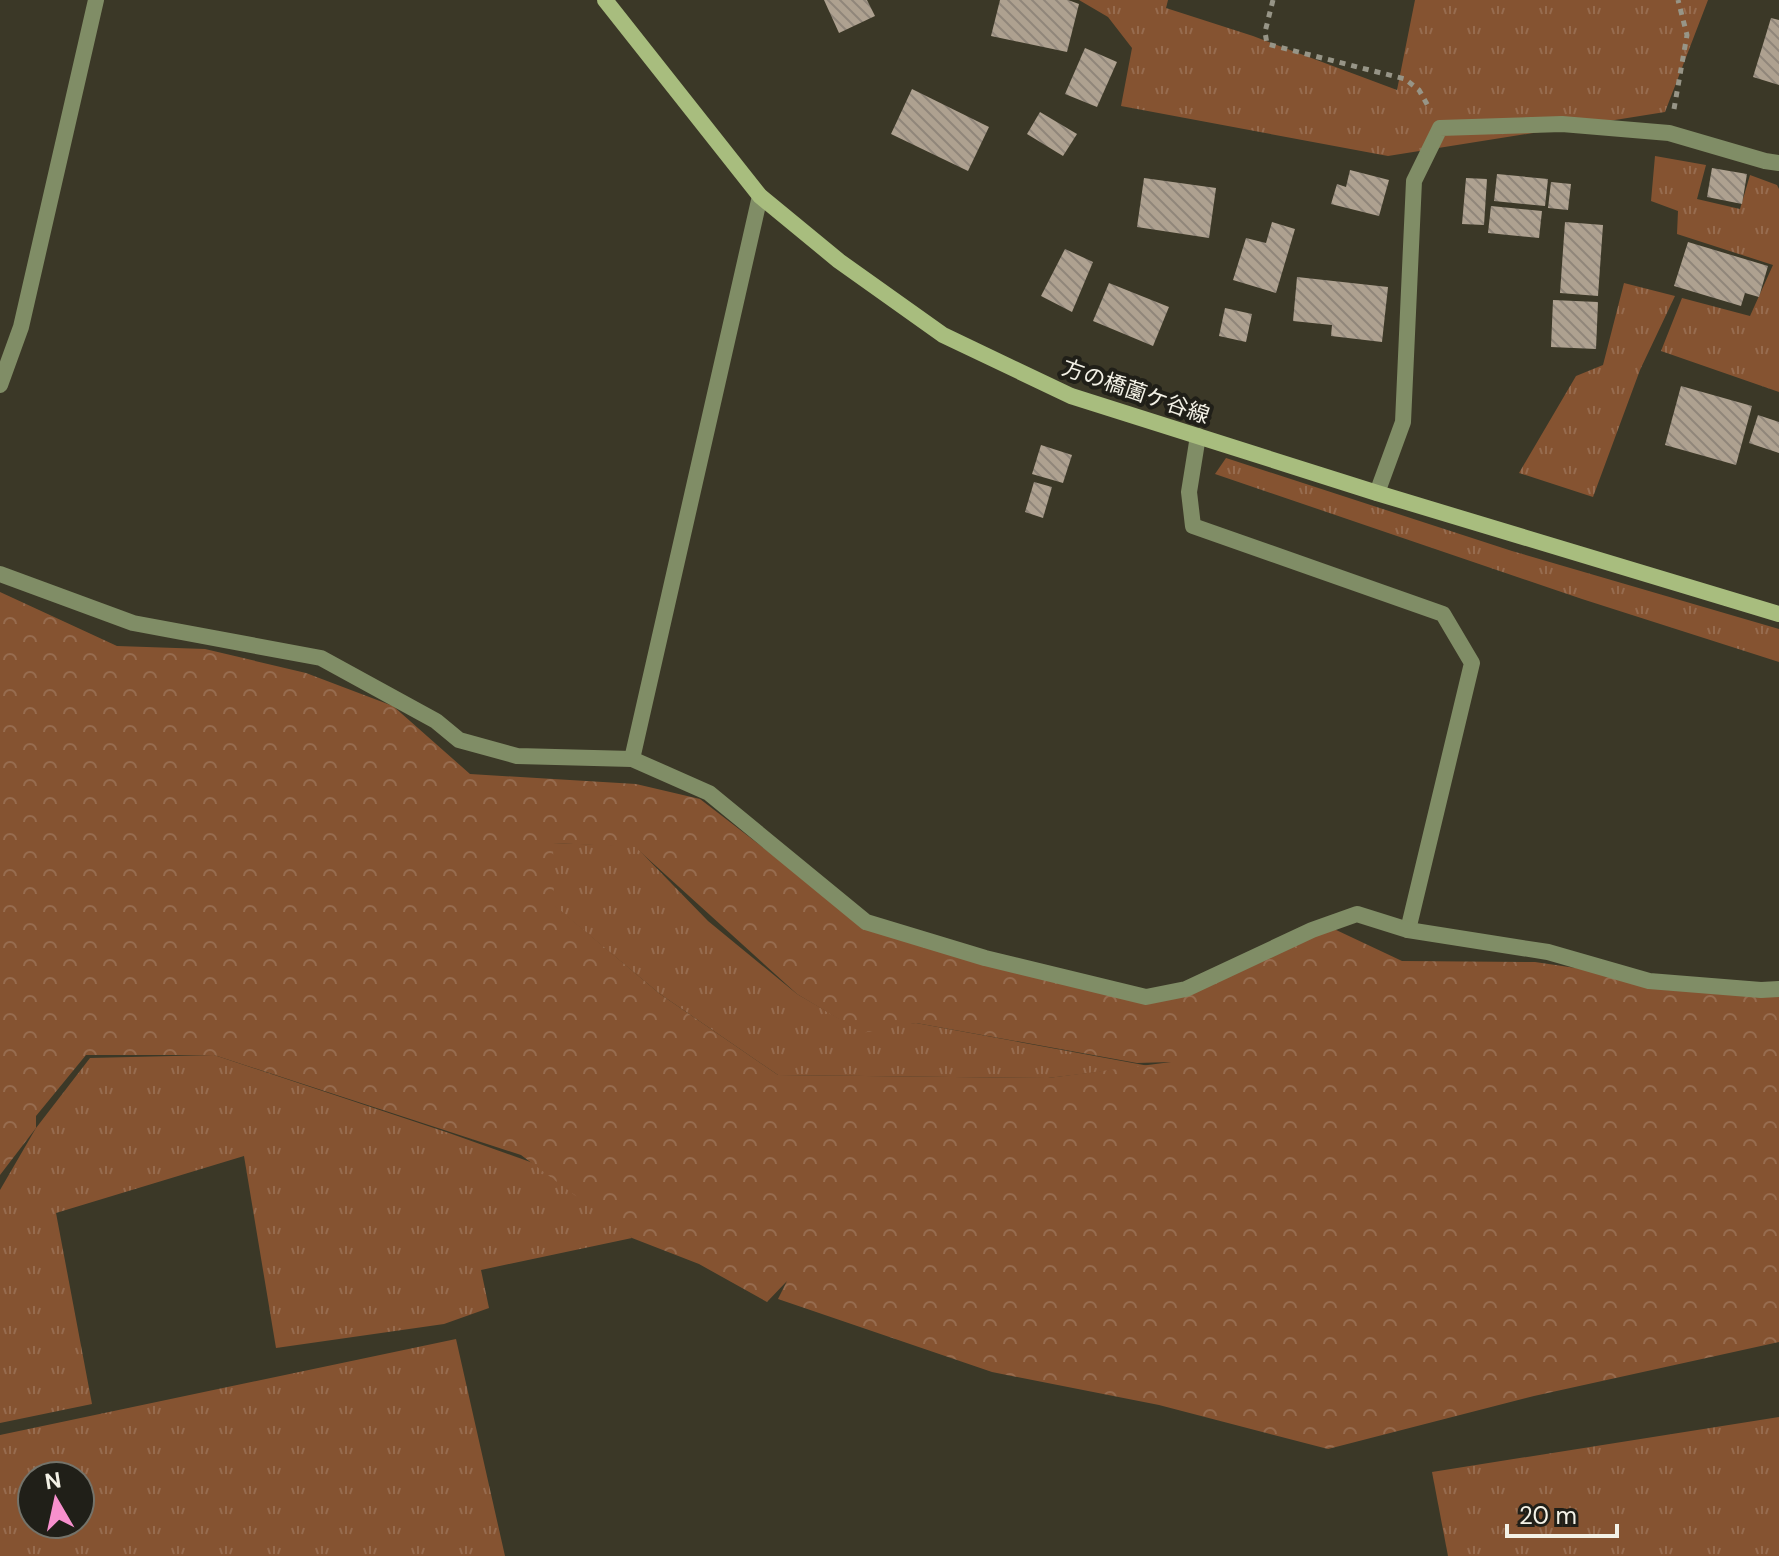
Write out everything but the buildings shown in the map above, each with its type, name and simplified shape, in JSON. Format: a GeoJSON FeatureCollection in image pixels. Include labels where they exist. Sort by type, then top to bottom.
{"type":"FeatureCollection","features":[{"type":"Feature","properties":{"kind":"main road","name":"方の橋薗ケ谷線"},"geometry":{"type":"LineString","coordinates":[[605,0],[760,196],[839,261],[943,335],[1071,396],[1377,493],[1779,614]]}},
{"type":"Feature","properties":{"kind":"street"},"geometry":{"type":"LineString","coordinates":[[0,385],[21,327],[96,0]]}},
{"type":"Feature","properties":{"kind":"street"},"geometry":{"type":"LineString","coordinates":[[1377,493],[1403,422],[1414,181],[1440,128],[1562,124],[1669,133],[1779,163]]}},
{"type":"Feature","properties":{"kind":"street"},"geometry":{"type":"LineString","coordinates":[[632,759],[760,196]]}},
{"type":"Feature","properties":{"kind":"street"},"geometry":{"type":"LineString","coordinates":[[1198,436],[1189,492],[1193,526],[1443,614],[1472,663],[1408,930]]}},
{"type":"Feature","properties":{"kind":"street"},"geometry":{"type":"LineString","coordinates":[[0,574],[133,623],[321,658],[436,721],[459,740],[517,756],[632,759],[709,793],[866,922],[985,958],[1146,997],[1186,989],[1312,930],[1357,914],[1408,930],[1548,952],[1649,981],[1779,989]]}},
{"type":"Feature","properties":{"kind":"path"},"geometry":{"type":"LineString","coordinates":[[1273,0],[1265,32],[1267,44],[1405,79],[1419,90],[1440,128]]}},
{"type":"Feature","properties":{"kind":"path"},"geometry":{"type":"LineString","coordinates":[[1669,133],[1687,35],[1678,0]]}},
{"type":"Feature","properties":{"kind":"green space"},"geometry":{"type":"Polygon","coordinates":[[[1079,0],[1168,0],[1166,8],[1253,36],[1397,90],[1415,0],[1708,0],[1665,112],[1388,156],[1121,106],[1132,48],[1108,17],[1079,0]]]}},
{"type":"Feature","properties":{"kind":"green space"},"geometry":{"type":"Polygon","coordinates":[[[1655,156],[1706,165],[1697,199],[1740,209],[1750,175],[1777,185],[1779,392],[1661,351],[1682,298],[1750,316],[1773,265],[1677,234],[1678,211],[1651,201],[1655,156]]]}},
{"type":"Feature","properties":{"kind":"green space"},"geometry":{"type":"Polygon","coordinates":[[[1624,283],[1675,296],[1640,370],[1593,497],[1519,473],[1576,376],[1603,365],[1624,283]]]}},
{"type":"Feature","properties":{"kind":"green space"},"geometry":{"type":"Polygon","coordinates":[[[1226,458],[1512,551],[1779,629],[1779,662],[1582,599],[1215,474],[1226,458]]]}},
{"type":"Feature","properties":{"kind":"green space"},"geometry":{"type":"Polygon","coordinates":[[[0,592],[117,646],[205,649],[306,673],[393,706],[470,774],[636,784],[700,799],[835,903],[896,937],[1145,997],[1334,929],[1402,961],[1535,962],[1678,983],[1779,985],[1779,1342],[1534,1396],[1328,1449],[1159,1405],[992,1372],[778,1299],[787,1281],[767,1302],[699,1264],[632,1238],[521,1155],[214,1055],[86,1055],[36,1116],[36,1128],[0,1175],[0,592]],[[553,843],[554,905],[660,994],[778,1075],[1048,1078],[1171,1062],[1137,1063],[916,1023],[862,1033],[797,994],[635,847],[553,843]]]}},
{"type":"Feature","properties":{"kind":"green space"},"geometry":{"type":"Polygon","coordinates":[[[553,843],[635,846],[708,921],[797,994],[857,1029],[916,1023],[1149,1066],[1048,1078],[778,1075],[660,994],[553,905],[553,843]]]}},
{"type":"Feature","properties":{"kind":"green space"},"geometry":{"type":"Polygon","coordinates":[[[214,1055],[564,1174],[632,1238],[481,1270],[489,1308],[444,1324],[276,1348],[244,1156],[56,1213],[92,1404],[0,1423],[0,1190],[36,1128],[90,1058],[214,1055]]]}},
{"type":"Feature","properties":{"kind":"green space"},"geometry":{"type":"Polygon","coordinates":[[[456,1339],[505,1556],[0,1556],[0,1435],[456,1339]]]}},
{"type":"Feature","properties":{"kind":"green space"},"geometry":{"type":"Polygon","coordinates":[[[1779,1417],[1779,1556],[1448,1556],[1432,1472],[1779,1417]]]}}]}
